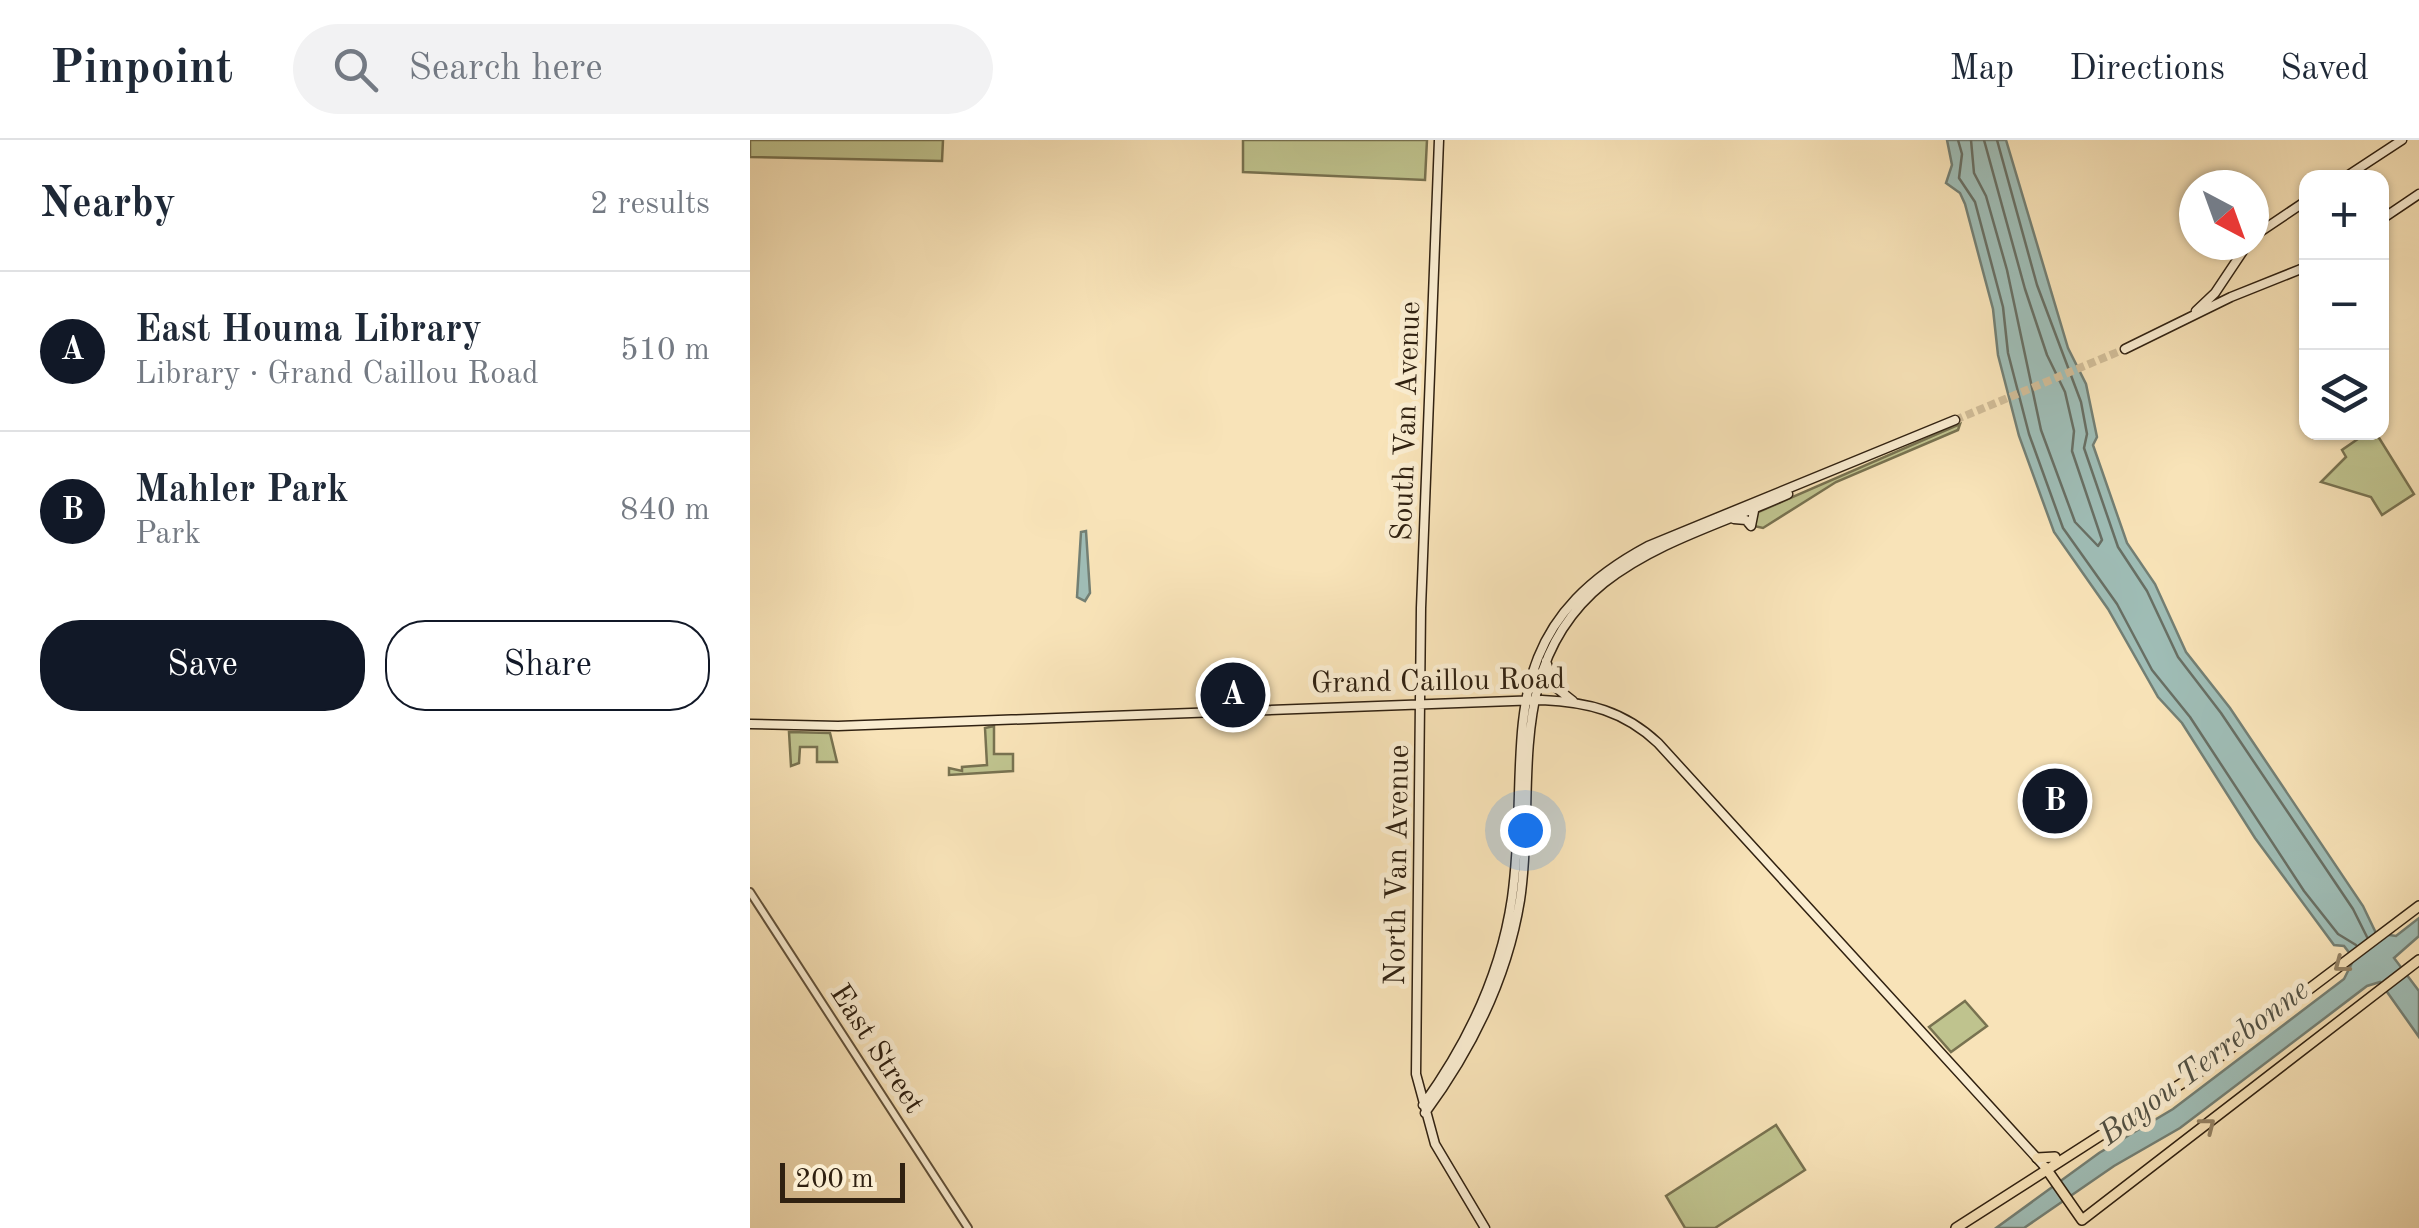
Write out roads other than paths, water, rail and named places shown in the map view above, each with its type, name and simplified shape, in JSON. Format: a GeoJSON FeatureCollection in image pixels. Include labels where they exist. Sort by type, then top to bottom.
{"type":"FeatureCollection","features":[{"type":"Feature","properties":{"kind":"main road","name":"South Van Avenue"},"geometry":{"type":"LineString","coordinates":[[1421,703],[1438,140]]}},
{"type":"Feature","properties":{"kind":"main road"},"geometry":{"type":"LineString","coordinates":[[2356,170],[2402,140]]}},
{"type":"Feature","properties":{"kind":"main road"},"geometry":{"type":"LineString","coordinates":[[2389,213],[2419,194]]}},
{"type":"Feature","properties":{"kind":"main road"},"geometry":{"type":"LineString","coordinates":[[2269,227],[2299,207]]}},
{"type":"Feature","properties":{"kind":"main road"},"geometry":{"type":"LineString","coordinates":[[2181,323],[2216,293],[2238,260]]}},
{"type":"Feature","properties":{"kind":"main road"},"geometry":{"type":"LineString","coordinates":[[2125,349],[2244,291],[2299,271]]}},
{"type":"Feature","properties":{"kind":"main road"},"geometry":{"type":"LineString","coordinates":[[1528,700],[1546,659],[1579,608],[1604,583],[1639,560],[1688,536],[1711,519],[1955,420]]}},
{"type":"Feature","properties":{"kind":"main road"},"geometry":{"type":"LineString","coordinates":[[1424,1109],[1477,1032],[1510,944],[1523,871],[1528,700],[1544,645],[1583,592],[1628,557],[1757,508],[1809,482]]}},
{"type":"Feature","properties":{"kind":"main road"},"geometry":{"type":"LineString","coordinates":[[1730,519],[1743,519],[1751,526],[1757,508]]}},
{"type":"Feature","properties":{"kind":"main road"},"geometry":{"type":"LineString","coordinates":[[1546,659],[1551,681],[1573,701]]}},
{"type":"Feature","properties":{"kind":"main road","name":"Grand Caillou Road"},"geometry":{"type":"LineString","coordinates":[[750,724],[838,726],[1528,700],[1573,701],[1625,718],[1658,743],[2041,1162],[2082,1220]]}},
{"type":"Feature","properties":{"kind":"main road","name":"North Van Avenue"},"geometry":{"type":"LineString","coordinates":[[1421,703],[1416,1074],[1424,1109],[1448,1170],[1485,1228]]}},
{"type":"Feature","properties":{"kind":"main road"},"geometry":{"type":"LineString","coordinates":[[1956,1228],[2041,1162],[2062,1157],[2198,1072],[2419,906]]}},
{"type":"Feature","properties":{"kind":"main road"},"geometry":{"type":"LineString","coordinates":[[2070,1228],[2131,1185],[2419,960]]}},
{"type":"Feature","properties":{"kind":"street","name":"East Street"},"geometry":{"type":"LineString","coordinates":[[750,892],[968,1228]]}},
{"type":"Feature","properties":{"kind":"water"},"geometry":{"type":"Polygon","coordinates":[[[1947,140],[2006,140],[2068,348],[2086,384],[2097,437],[2093,445],[2127,543],[2155,584],[2186,652],[2230,708],[2363,906],[2376,933],[2396,936],[2419,918],[2419,936],[2394,958],[2419,991],[2419,1037],[2380,982],[2367,986],[2180,1128],[2114,1166],[2024,1228],[1996,1228],[2099,1153],[2173,1109],[2344,979],[2354,959],[2344,946],[2334,945],[2255,838],[2182,723],[2158,697],[2108,609],[2054,532],[2019,436],[1998,355],[1993,309],[1965,204],[1960,193],[1946,183],[1952,165],[1947,140]]]}},
{"type":"Feature","properties":{"kind":"water"},"geometry":{"type":"Polygon","coordinates":[[[1086,531],[1090,593],[1085,601],[1077,597],[1081,532],[1086,531]]]}},
{"type":"Feature","properties":{"kind":"tunnel"},"geometry":{"type":"LineString","coordinates":[[1955,420],[2125,349]]}},
{"type":"Feature","properties":{"kind":"place","name":"East Houma Library"},"geometry":{"type":"Point","coordinates":[1233,695]}},
{"type":"Feature","properties":{"kind":"place","name":"Mahler Park"},"geometry":{"type":"Point","coordinates":[2055,801]}},
{"type":"Feature","properties":{"kind":"water label","name":"Bayou Terrebonne"},"geometry":{"type":"Point","coordinates":[2203,1061]}}]}
